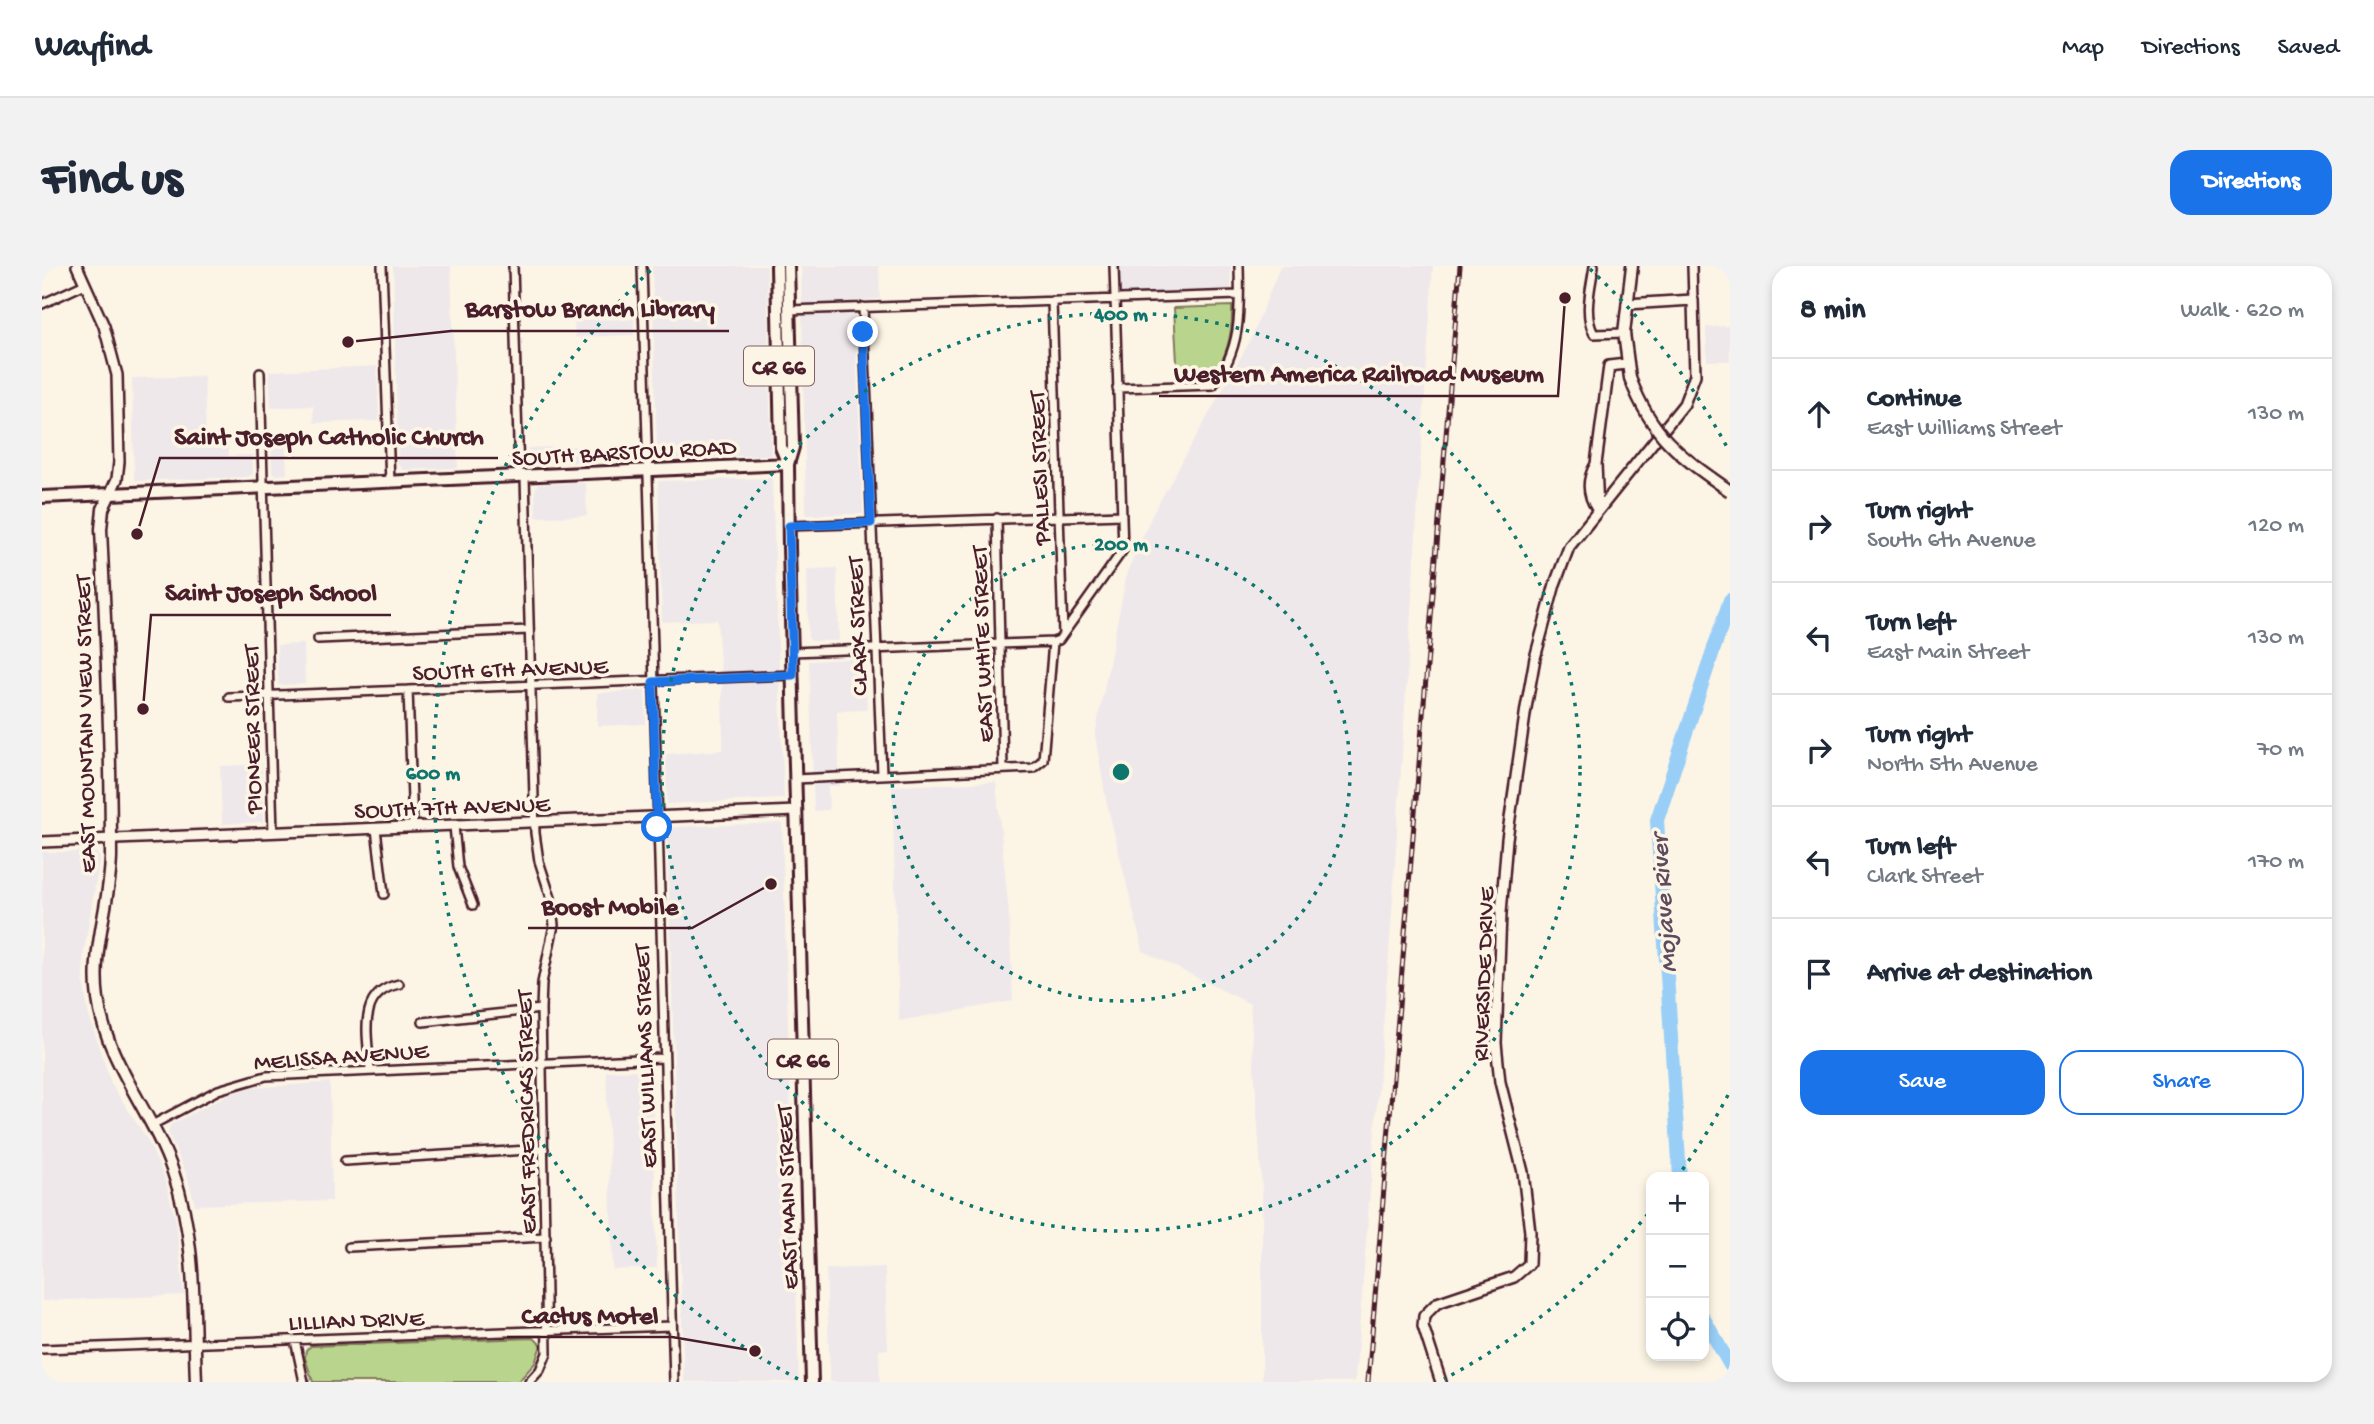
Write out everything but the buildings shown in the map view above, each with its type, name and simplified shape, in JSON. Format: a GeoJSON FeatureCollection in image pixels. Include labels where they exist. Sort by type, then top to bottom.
{"type":"FeatureCollection","features":[{"type":"Feature","properties":{"kind":"main road","name":"EAST MAIN STREET"},"geometry":{"type":"LineString","coordinates":[[776,266],[781,447],[788,464]]}},
{"type":"Feature","properties":{"kind":"main road","name":"EAST MAIN STREET"},"geometry":{"type":"LineString","coordinates":[[788,266],[793,447],[788,464],[789,526],[812,1382]]}},
{"type":"Feature","properties":{"kind":"main road"},"geometry":{"type":"LineString","coordinates":[[1632,266],[1624,333],[1626,364],[1643,410],[1658,434],[1681,457],[1730,491]]}},
{"type":"Feature","properties":{"kind":"main road","name":"SOUTH BARSTOW ROAD"},"geometry":{"type":"LineString","coordinates":[[42,497],[788,464]]}},
{"type":"Feature","properties":{"kind":"main road","name":"EAST MOUNTAIN VIEW STREET"},"geometry":{"type":"LineString","coordinates":[[110,494],[103,509],[101,528],[110,874],[97,943],[98,998],[115,1061],[152,1125],[173,1173],[185,1215],[196,1382]]}},
{"type":"Feature","properties":{"kind":"street","name":"EAST MOUNTAIN VIEW STREET"},"geometry":{"type":"LineString","coordinates":[[76,266],[113,350],[117,375],[119,462],[117,479],[110,494]]}},
{"type":"Feature","properties":{"kind":"street"},"geometry":{"type":"LineString","coordinates":[[382,266],[390,483]]}},
{"type":"Feature","properties":{"kind":"street","name":"EAST FREDRICKS STREET"},"geometry":{"type":"LineString","coordinates":[[513,266],[529,630],[534,822],[537,854],[551,898],[554,925],[542,983],[541,1009],[547,1353],[540,1370],[529,1382]]}},
{"type":"Feature","properties":{"kind":"street","name":"EAST WILLIAMS STREET"},"geometry":{"type":"LineString","coordinates":[[642,266],[662,1058],[674,1382]]}},
{"type":"Feature","properties":{"kind":"street"},"geometry":{"type":"LineString","coordinates":[[792,652],[1053,642],[1063,635],[1123,550],[1114,266]]}},
{"type":"Feature","properties":{"kind":"street"},"geometry":{"type":"LineString","coordinates":[[1117,388],[1213,385],[1226,370],[1240,322],[1239,266]]}},
{"type":"Feature","properties":{"kind":"street"},"geometry":{"type":"LineString","coordinates":[[1594,266],[1588,309],[1590,327],[1594,334],[1624,333]]}},
{"type":"Feature","properties":{"kind":"street"},"geometry":{"type":"LineString","coordinates":[[1626,364],[1609,366],[1596,464],[1589,476],[1591,499],[1598,510],[1684,404],[1695,375],[1692,266]]}},
{"type":"Feature","properties":{"kind":"street"},"geometry":{"type":"LineString","coordinates":[[42,304],[85,284]]}},
{"type":"Feature","properties":{"kind":"street"},"geometry":{"type":"LineString","coordinates":[[789,310],[1240,295]]}},
{"type":"Feature","properties":{"kind":"street"},"geometry":{"type":"LineString","coordinates":[[1627,304],[1693,300]]}},
{"type":"Feature","properties":{"kind":"street","name":"PALLESI STREET"},"geometry":{"type":"LineString","coordinates":[[1052,301],[1063,635]]}},
{"type":"Feature","properties":{"kind":"street","name":"CLARK STREET"},"geometry":{"type":"LineString","coordinates":[[863,307],[882,774]]}},
{"type":"Feature","properties":{"kind":"street","name":"PIONEER STREET"},"geometry":{"type":"LineString","coordinates":[[260,373],[273,833]]}},
{"type":"Feature","properties":{"kind":"street","name":"RIVERSIDE DRIVE"},"geometry":{"type":"LineString","coordinates":[[1441,1382],[1423,1326],[1424,1316],[1437,1303],[1514,1277],[1529,1264],[1530,1232],[1523,1172],[1500,1082],[1496,1042],[1504,876],[1535,658],[1562,563],[1577,535],[1598,510]]}},
{"type":"Feature","properties":{"kind":"street"},"geometry":{"type":"LineString","coordinates":[[789,526],[1122,515]]}},
{"type":"Feature","properties":{"kind":"street","name":"EAST WHITE STREET"},"geometry":{"type":"LineString","coordinates":[[997,518],[1003,769]]}},
{"type":"Feature","properties":{"kind":"street"},"geometry":{"type":"LineString","coordinates":[[318,639],[529,630]]}},
{"type":"Feature","properties":{"kind":"street"},"geometry":{"type":"LineString","coordinates":[[795,779],[1034,768],[1043,760],[1053,642]]}},
{"type":"Feature","properties":{"kind":"street","name":"SOUTH 6TH AVENUE"},"geometry":{"type":"LineString","coordinates":[[229,697],[793,675]]}},
{"type":"Feature","properties":{"kind":"street"},"geometry":{"type":"LineString","coordinates":[[408,690],[413,827]]}},
{"type":"Feature","properties":{"kind":"street","name":"SOUTH 7TH AVENUE"},"geometry":{"type":"LineString","coordinates":[[42,842],[796,811]]}},
{"type":"Feature","properties":{"kind":"street"},"geometry":{"type":"LineString","coordinates":[[454,825],[458,867],[473,905]]}},
{"type":"Feature","properties":{"kind":"street"},"geometry":{"type":"LineString","coordinates":[[376,829],[384,894]]}},
{"type":"Feature","properties":{"kind":"street"},"geometry":{"type":"LineString","coordinates":[[370,1070],[367,1018],[371,1003],[384,987],[399,984]]}},
{"type":"Feature","properties":{"kind":"street"},"geometry":{"type":"LineString","coordinates":[[424,1022],[541,1009]]}},
{"type":"Feature","properties":{"kind":"street","name":"MELISSA AVENUE"},"geometry":{"type":"LineString","coordinates":[[152,1125],[240,1081],[266,1076],[662,1058]]}},
{"type":"Feature","properties":{"kind":"street"},"geometry":{"type":"LineString","coordinates":[[345,1161],[544,1149]]}},
{"type":"Feature","properties":{"kind":"street"},"geometry":{"type":"LineString","coordinates":[[349,1247],[546,1237]]}},
{"type":"Feature","properties":{"kind":"street","name":"LILLIAN DRIVE"},"geometry":{"type":"LineString","coordinates":[[42,1349],[671,1326]]}},
{"type":"Feature","properties":{"kind":"street"},"geometry":{"type":"LineString","coordinates":[[295,1340],[304,1382]]}},
{"type":"Feature","properties":{"kind":"shaded area"},"geometry":{"type":"Polygon","coordinates":[[[393,266],[451,266],[458,468],[404,470],[398,464],[393,266]]]}},
{"type":"Feature","properties":{"kind":"shaded area"},"geometry":{"type":"Polygon","coordinates":[[[652,266],[767,266],[771,455],[662,459],[657,454],[652,266]]]}},
{"type":"Feature","properties":{"kind":"shaded area"},"geometry":{"type":"Polygon","coordinates":[[[801,266],[879,266],[880,299],[854,301],[863,514],[806,515],[801,266]]]}},
{"type":"Feature","properties":{"kind":"shaded area"},"geometry":{"type":"Polygon","coordinates":[[[1120,266],[1231,266],[1231,291],[1120,294],[1120,266]]]}},
{"type":"Feature","properties":{"kind":"shaded area"},"geometry":{"type":"Polygon","coordinates":[[[1280,266],[1433,266],[1391,928],[1355,1382],[1262,1382],[1262,1189],[1250,1004],[1143,951],[1106,800],[1095,735],[1127,572],[1153,513],[1251,339],[1280,266]]]}},
{"type":"Feature","properties":{"kind":"shaded area"},"geometry":{"type":"Polygon","coordinates":[[[634,319],[634,335],[575,337],[574,320],[634,319]]]}},
{"type":"Feature","properties":{"kind":"shaded area"},"geometry":{"type":"Polygon","coordinates":[[[1730,326],[1730,361],[1707,361],[1706,327],[1730,326]]]}},
{"type":"Feature","properties":{"kind":"shaded area"},"geometry":{"type":"Polygon","coordinates":[[[377,366],[379,421],[314,423],[313,406],[271,408],[269,371],[377,366]]]}},
{"type":"Feature","properties":{"kind":"shaded area"},"geometry":{"type":"Polygon","coordinates":[[[204,376],[206,436],[228,436],[229,456],[253,455],[253,474],[248,477],[136,481],[132,378],[204,376]]]}},
{"type":"Feature","properties":{"kind":"shaded area"},"geometry":{"type":"Polygon","coordinates":[[[285,432],[287,474],[276,475],[272,471],[271,433],[285,432]]]}},
{"type":"Feature","properties":{"kind":"shaded area"},"geometry":{"type":"Polygon","coordinates":[[[578,446],[579,462],[531,464],[528,459],[528,448],[578,446]]]}},
{"type":"Feature","properties":{"kind":"shaded area"},"geometry":{"type":"Polygon","coordinates":[[[772,478],[784,799],[667,804],[666,754],[723,750],[722,688],[717,620],[662,622],[658,481],[772,478]]]}},
{"type":"Feature","properties":{"kind":"shaded area"},"geometry":{"type":"Polygon","coordinates":[[[586,483],[587,516],[536,517],[535,489],[538,484],[586,483]]]}},
{"type":"Feature","properties":{"kind":"shaded area"},"geometry":{"type":"Polygon","coordinates":[[[837,568],[839,641],[812,641],[808,638],[807,569],[837,568]]]}},
{"type":"Feature","properties":{"kind":"shaded area"},"geometry":{"type":"Polygon","coordinates":[[[304,644],[305,684],[278,685],[277,645],[304,644]]]}},
{"type":"Feature","properties":{"kind":"shaded area"},"geometry":{"type":"Polygon","coordinates":[[[865,658],[867,710],[837,711],[840,786],[828,786],[829,810],[814,811],[809,661],[865,658]]]}},
{"type":"Feature","properties":{"kind":"shaded area"},"geometry":{"type":"Polygon","coordinates":[[[645,690],[646,724],[597,726],[597,693],[645,690]]]}},
{"type":"Feature","properties":{"kind":"shaded area"},"geometry":{"type":"Polygon","coordinates":[[[262,764],[263,822],[222,824],[220,766],[262,764]]]}},
{"type":"Feature","properties":{"kind":"shaded area"},"geometry":{"type":"Polygon","coordinates":[[[996,782],[1009,913],[1013,1001],[899,1021],[892,786],[996,782]]]}},
{"type":"Feature","properties":{"kind":"shaded area"},"geometry":{"type":"Polygon","coordinates":[[[782,823],[799,1382],[684,1382],[667,832],[671,827],[782,823]]]}},
{"type":"Feature","properties":{"kind":"shaded area"},"geometry":{"type":"Polygon","coordinates":[[[42,852],[96,852],[100,857],[84,951],[83,977],[88,1012],[111,1083],[147,1139],[164,1176],[176,1221],[184,1295],[42,1301],[42,852]]]}},
{"type":"Feature","properties":{"kind":"shaded area"},"geometry":{"type":"Polygon","coordinates":[[[606,1071],[652,1072],[657,1268],[613,1270],[606,1071]]]}},
{"type":"Feature","properties":{"kind":"shaded area"},"geometry":{"type":"Polygon","coordinates":[[[330,1082],[332,1201],[195,1205],[187,1175],[168,1134],[170,1125],[229,1094],[251,1088],[330,1082]]]}},
{"type":"Feature","properties":{"kind":"shaded area"},"geometry":{"type":"Polygon","coordinates":[[[885,1267],[888,1349],[879,1350],[880,1382],[830,1382],[826,1269],[885,1267]]]}},
{"type":"Feature","properties":{"kind":"green space"},"geometry":{"type":"Polygon","coordinates":[[[1232,306],[1228,346],[1215,374],[1208,381],[1178,381],[1174,308],[1232,306]]]}},
{"type":"Feature","properties":{"kind":"green space"},"geometry":{"type":"Polygon","coordinates":[[[534,1338],[541,1345],[535,1363],[518,1382],[313,1382],[305,1358],[306,1350],[311,1346],[534,1338]]]}},
{"type":"Feature","properties":{"kind":"waterway","name":"Mojave River"},"geometry":{"type":"LineString","coordinates":[[1680,1172],[1657,820],[1730,600]]}},
{"type":"Feature","properties":{"kind":"waterway","name":"Mojave River"},"geometry":{"type":"LineString","coordinates":[[1709,1328],[1730,1365]]}},
{"type":"Feature","properties":{"kind":"railway"},"geometry":{"type":"LineString","coordinates":[[1368,1382],[1460,266]]}},
{"type":"Feature","properties":{"kind":"place","name":"Western America Railroad Museum"},"geometry":{"type":"Point","coordinates":[1565,298]}},
{"type":"Feature","properties":{"kind":"place","name":"Barstow Branch Library"},"geometry":{"type":"Point","coordinates":[348,342]}},
{"type":"Feature","properties":{"kind":"place","name":"Saint Joseph Catholic Church"},"geometry":{"type":"Point","coordinates":[137,534]}},
{"type":"Feature","properties":{"kind":"place","name":"Saint Joseph School"},"geometry":{"type":"Point","coordinates":[143,709]}},
{"type":"Feature","properties":{"kind":"place","name":"Boost Mobile"},"geometry":{"type":"Point","coordinates":[771,884]}},
{"type":"Feature","properties":{"kind":"place","name":"Cactus Motel"},"geometry":{"type":"Point","coordinates":[755,1351]}},
{"type":"Feature","properties":{"kind":"route"},"geometry":{"type":"LineString","coordinates":[[657,827],[653,682],[793,675],[789,526],[871,523],[863,332]]}}]}
